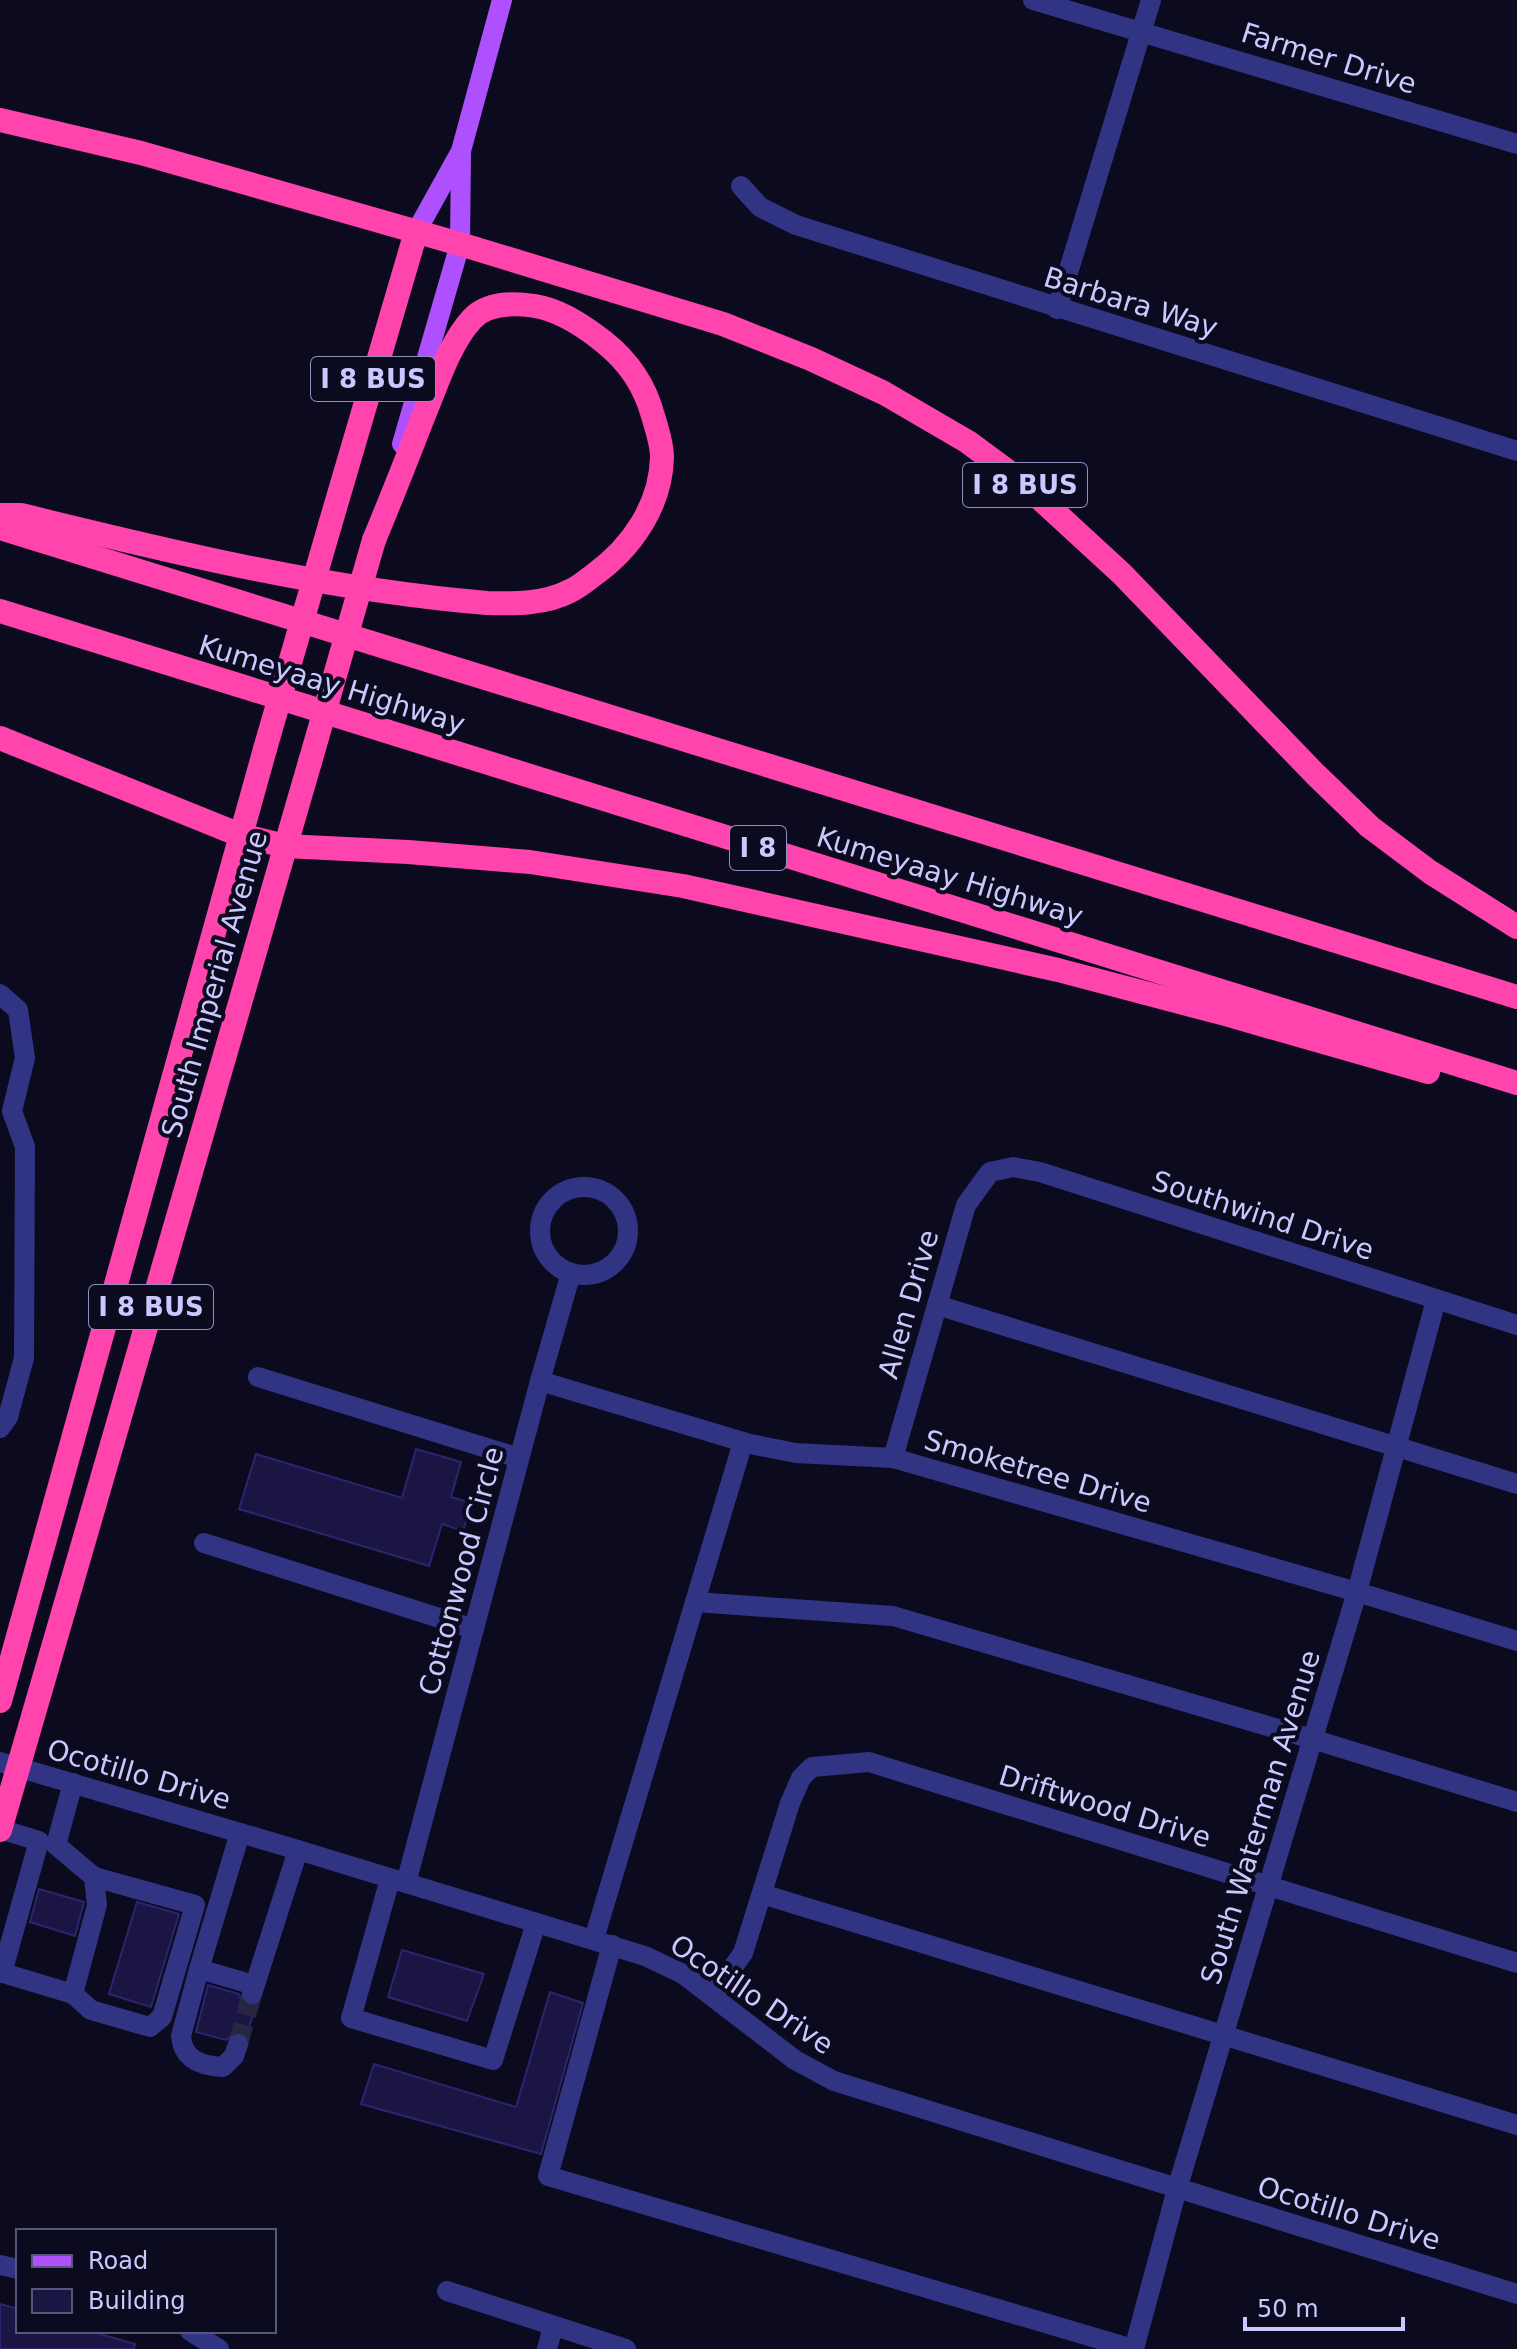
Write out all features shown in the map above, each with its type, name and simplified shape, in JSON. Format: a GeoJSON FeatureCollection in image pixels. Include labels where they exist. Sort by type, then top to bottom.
{"type":"FeatureCollection","features":[{"type":"Feature","properties":{"kind":"highway"},"geometry":{"type":"LineString","coordinates":[[0,120],[141,153],[416,232]]}},
{"type":"Feature","properties":{"kind":"highway","name":"I 8 BUS"},"geometry":{"type":"LineString","coordinates":[[416,232],[723,324],[811,359],[884,393],[968,442],[1022,482],[1122,574],[1370,827],[1430,872],[1517,927]]}},
{"type":"Feature","properties":{"kind":"highway","name":"South Imperial Avenue"},"geometry":{"type":"LineString","coordinates":[[0,1701],[240,835],[416,232]]}},
{"type":"Feature","properties":{"kind":"highway"},"geometry":{"type":"LineString","coordinates":[[0,515],[21,515],[147,546],[336,585],[487,603],[522,603],[553,597],[571,591],[586,581],[621,551],[645,519],[655,497],[662,454],[651,408],[628,364],[592,331],[544,308],[504,304],[473,318],[457,340],[438,381],[374,540]]}},
{"type":"Feature","properties":{"kind":"highway","name":"Kumeyaay Highway"},"geometry":{"type":"LineString","coordinates":[[0,528],[1517,997]]}},
{"type":"Feature","properties":{"kind":"highway","name":"South Imperial Avenue"},"geometry":{"type":"LineString","coordinates":[[0,1830],[9,1765],[374,540]]}},
{"type":"Feature","properties":{"kind":"highway","name":"Kumeyaay Highway"},"geometry":{"type":"LineString","coordinates":[[0,611],[1517,1084]]}},
{"type":"Feature","properties":{"kind":"highway"},"geometry":{"type":"LineString","coordinates":[[0,738],[240,835],[285,846],[530,862],[683,886],[1058,970],[1444,1076],[1517,1084]]}},
{"type":"Feature","properties":{"kind":"main road","name":"South Imperial Avenue"},"geometry":{"type":"LineString","coordinates":[[416,232],[461,151],[502,0]]}},
{"type":"Feature","properties":{"kind":"main road","name":"South Imperial Avenue"},"geometry":{"type":"LineString","coordinates":[[374,540],[460,244],[461,151]]}},
{"type":"Feature","properties":{"kind":"street","name":"Farmer Drive"},"geometry":{"type":"LineString","coordinates":[[1033,0],[1517,144]]}},
{"type":"Feature","properties":{"kind":"street"},"geometry":{"type":"LineString","coordinates":[[1057,309],[1151,0]]}},
{"type":"Feature","properties":{"kind":"street","name":"Barbara Way"},"geometry":{"type":"LineString","coordinates":[[741,186],[760,207],[796,225],[1517,451]]}},
{"type":"Feature","properties":{"kind":"street"},"geometry":{"type":"LineString","coordinates":[[0,994],[18,1010],[25,1058],[12,1111],[25,1147],[25,1177],[24,1358],[8,1417],[0,1428]]}},
{"type":"Feature","properties":{"kind":"street","name":"Southwind Drive"},"geometry":{"type":"LineString","coordinates":[[990,1172],[1013,1167],[1040,1172],[1517,1325]]}},
{"type":"Feature","properties":{"kind":"street","name":"Allen Drive"},"geometry":{"type":"LineString","coordinates":[[893,1458],[966,1205],[990,1172]]}},
{"type":"Feature","properties":{"kind":"street"},"geometry":{"type":"LineString","coordinates":[[582,1186],[598,1188],[615,1199],[622,1208],[628,1236],[618,1259],[607,1268],[592,1274],[571,1273],[547,1257],[541,1243],[540,1221],[546,1206],[556,1196],[582,1186]]}},
{"type":"Feature","properties":{"kind":"street","name":"Cottonwood Circle"},"geometry":{"type":"LineString","coordinates":[[536,1923],[493,2060],[351,2018],[398,1881],[474,1629],[571,1273]]}},
{"type":"Feature","properties":{"kind":"street","name":"South Waterman Avenue"},"geometry":{"type":"LineString","coordinates":[[1134,2349],[1177,2189],[1357,1592],[1436,1300]]}},
{"type":"Feature","properties":{"kind":"street"},"geometry":{"type":"LineString","coordinates":[[937,1305],[1517,1484]]}},
{"type":"Feature","properties":{"kind":"street"},"geometry":{"type":"LineString","coordinates":[[258,1377],[519,1458]]}},
{"type":"Feature","properties":{"kind":"street","name":"Smoketree Drive"},"geometry":{"type":"LineString","coordinates":[[540,1381],[743,1442],[796,1453],[893,1458],[1517,1641]]}},
{"type":"Feature","properties":{"kind":"street"},"geometry":{"type":"LineString","coordinates":[[743,1442],[695,1602],[603,1942],[548,2176],[1134,2349]]}},
{"type":"Feature","properties":{"kind":"street"},"geometry":{"type":"LineString","coordinates":[[204,1543],[474,1629]]}},
{"type":"Feature","properties":{"kind":"street"},"geometry":{"type":"LineString","coordinates":[[695,1602],[893,1616],[1517,1802]]}},
{"type":"Feature","properties":{"kind":"street","name":"Driftwood Drive"},"geometry":{"type":"LineString","coordinates":[[762,1894],[790,1803],[801,1778],[812,1767],[869,1762],[1517,1963]]}},
{"type":"Feature","properties":{"kind":"street","name":"Ocotillo Drive"},"geometry":{"type":"LineString","coordinates":[[9,1765],[645,1956],[683,1974],[795,2060],[834,2081],[1517,2294]]}},
{"type":"Feature","properties":{"kind":"street"},"geometry":{"type":"LineString","coordinates":[[0,1830],[48,1843],[94,1877],[195,1905],[162,2017],[150,2027],[91,2010],[73,1994],[1,1972],[48,1843],[73,1783]]}},
{"type":"Feature","properties":{"kind":"street"},"geometry":{"type":"LineString","coordinates":[[238,2044],[234,2056],[223,2067],[206,2067],[193,2061],[182,2047],[181,2036],[240,1833]]}},
{"type":"Feature","properties":{"kind":"street"},"geometry":{"type":"LineString","coordinates":[[199,1969],[253,1989],[298,1850]]}},
{"type":"Feature","properties":{"kind":"street"},"geometry":{"type":"LineString","coordinates":[[73,1994],[97,1905],[94,1877]]}},
{"type":"Feature","properties":{"kind":"street"},"geometry":{"type":"LineString","coordinates":[[713,1995],[743,1953],[762,1894],[1517,2125]]}},
{"type":"Feature","properties":{"kind":"street"},"geometry":{"type":"LineString","coordinates":[[447,2291],[626,2349]]}},
{"type":"Feature","properties":{"kind":"street"},"geometry":{"type":"LineString","coordinates":[[547,2349],[553,2327]]}},
{"type":"Feature","properties":{"kind":"street"},"geometry":{"type":"LineString","coordinates":[[193,2333],[219,2349]]}},
{"type":"Feature","properties":{"kind":"building"},"geometry":{"type":"Polygon","coordinates":[[[416,1449],[461,1462],[451,1497],[472,1503],[463,1531],[442,1524],[429,1566],[239,1509],[256,1454],[402,1498],[416,1449]]]}},
{"type":"Feature","properties":{"kind":"building"},"geometry":{"type":"Polygon","coordinates":[[[39,1889],[84,1902],[75,1936],[30,1922],[39,1889]]]}},
{"type":"Feature","properties":{"kind":"building"},"geometry":{"type":"Polygon","coordinates":[[[137,1902],[179,1914],[151,2007],[109,1994],[137,1902]]]}},
{"type":"Feature","properties":{"kind":"building"},"geometry":{"type":"Polygon","coordinates":[[[402,1950],[484,1974],[467,2021],[388,1997],[402,1950]]]}},
{"type":"Feature","properties":{"kind":"building"},"geometry":{"type":"Polygon","coordinates":[[[208,1985],[239,1994],[243,2003],[255,2007],[247,2035],[235,2032],[226,2040],[196,2032],[208,1985]]]}},
{"type":"Feature","properties":{"kind":"building"},"geometry":{"type":"Polygon","coordinates":[[[550,1992],[583,2003],[541,2154],[361,2104],[374,2064],[516,2107],[550,1992]]]}},
{"type":"Feature","properties":{"kind":"building"},"geometry":{"type":"Polygon","coordinates":[[[0,2304],[16,2308],[16,2333],[96,2333],[135,2344],[134,2349],[0,2349],[0,2304]]]}},
{"type":"Feature","properties":{"kind":"tunnel"},"geometry":{"type":"LineString","coordinates":[[238,2044],[252,1994]]}}]}
